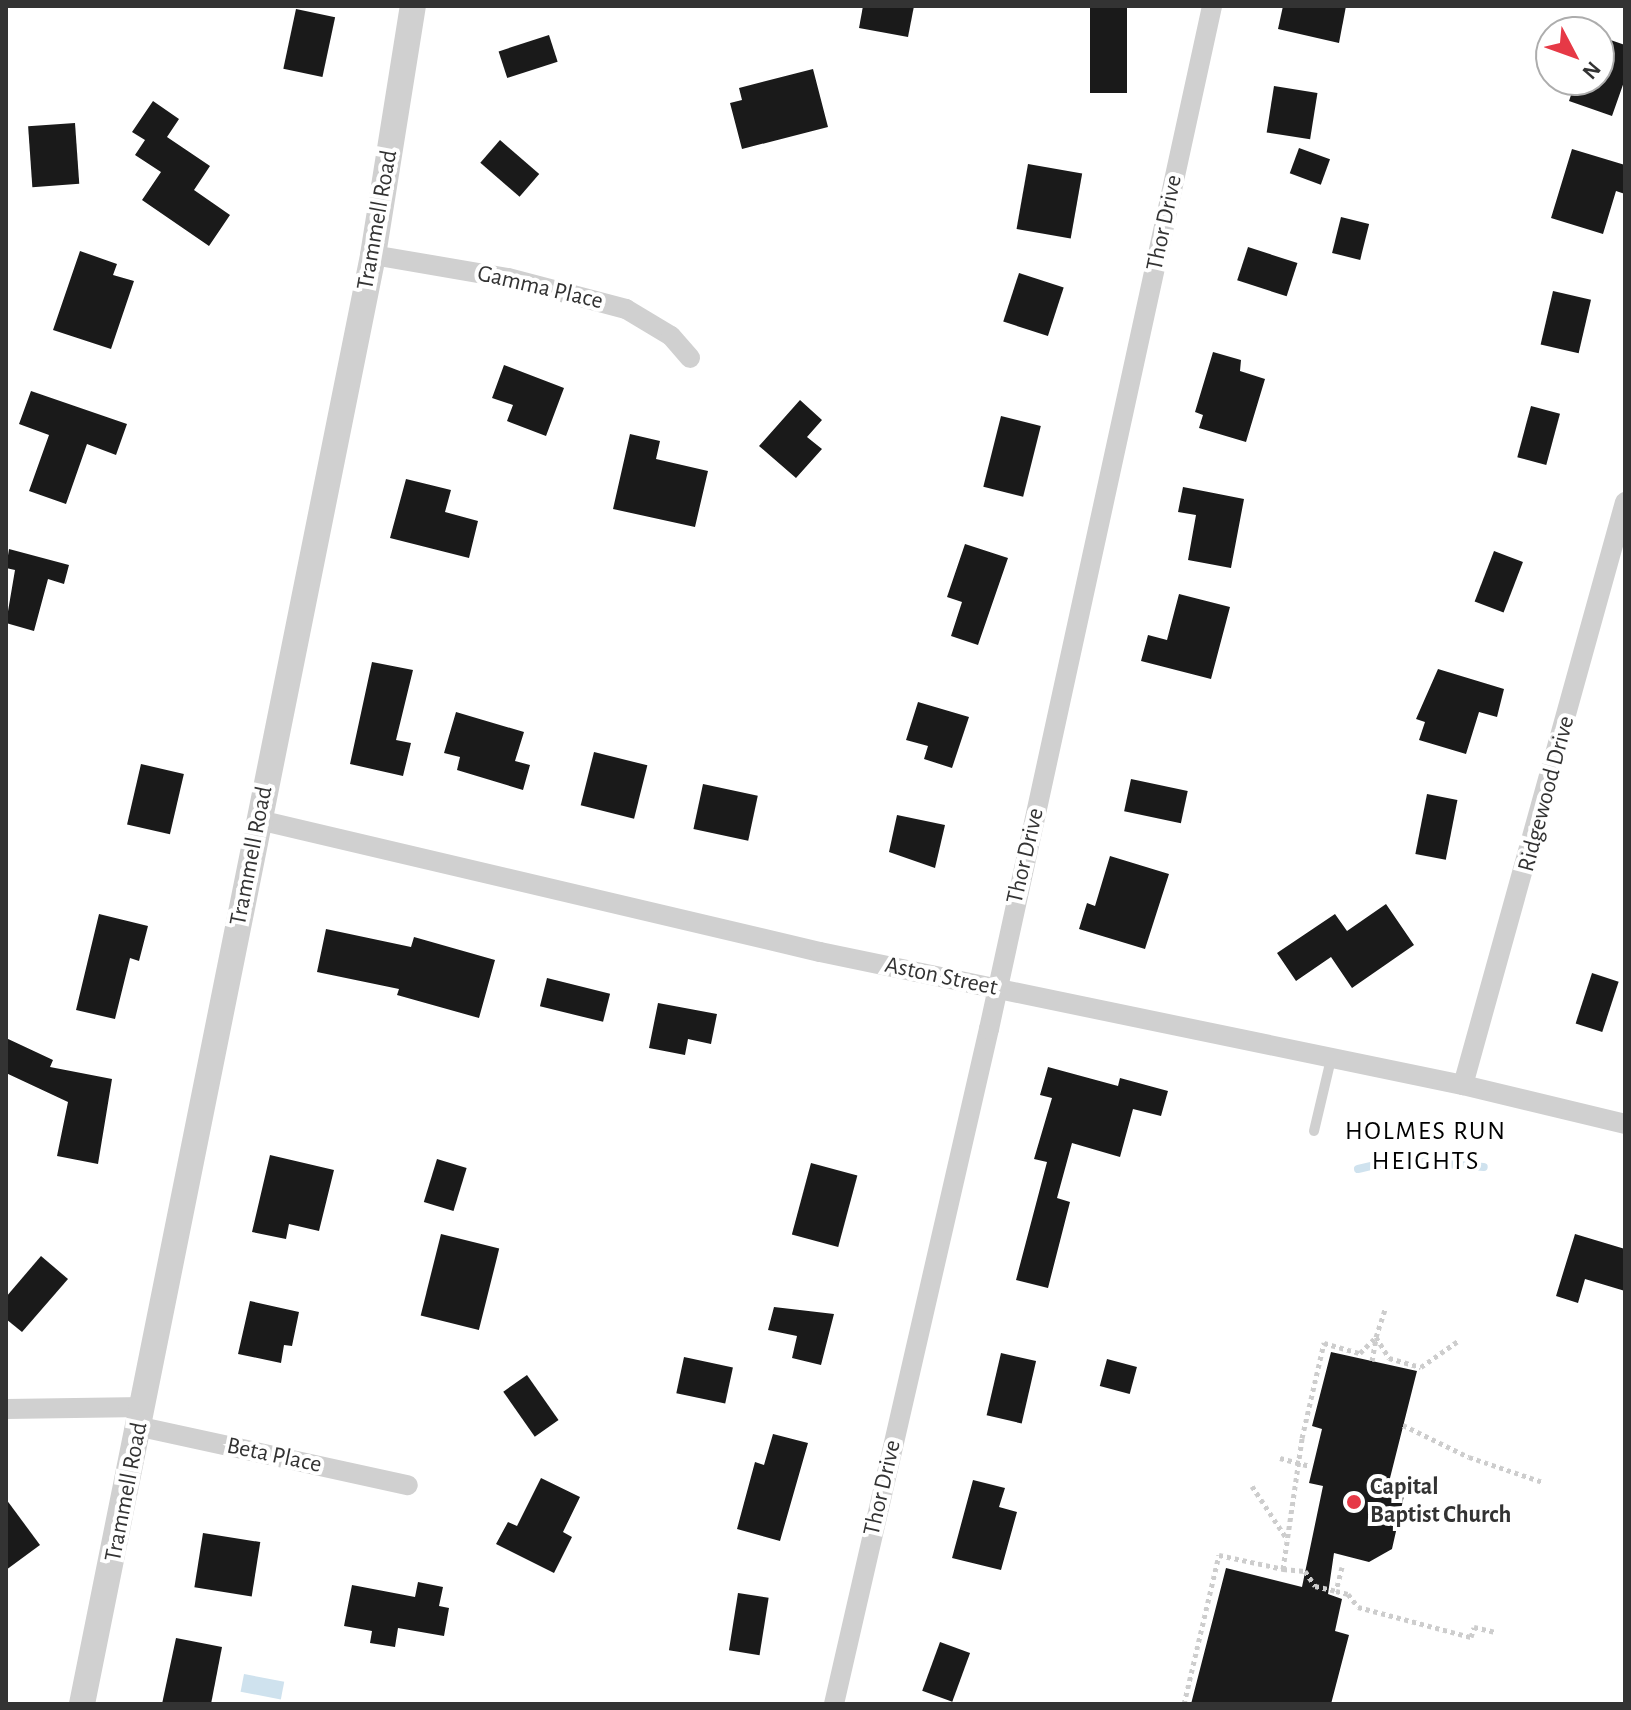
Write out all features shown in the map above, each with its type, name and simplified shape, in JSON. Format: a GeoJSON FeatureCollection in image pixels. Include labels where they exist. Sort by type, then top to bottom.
{"type":"FeatureCollection","features":[{"type":"Feature","properties":{"kind":"street","name":"Trammell Road"},"geometry":{"type":"LineString","coordinates":[[82,1704],[373,255],[413,6]]}},
{"type":"Feature","properties":{"kind":"street","name":"Thor Drive"},"geometry":{"type":"LineString","coordinates":[[834,1704],[997,989],[1212,6]]}},
{"type":"Feature","properties":{"kind":"street","name":"Gamma Place"},"geometry":{"type":"LineString","coordinates":[[373,255],[508,278],[626,309],[671,336],[690,358]]}},
{"type":"Feature","properties":{"kind":"street","name":"Ridgewood Drive"},"geometry":{"type":"LineString","coordinates":[[1463,1085],[1625,502]]}},
{"type":"Feature","properties":{"kind":"street","name":"Aston Street"},"geometry":{"type":"LineString","coordinates":[[259,820],[997,989],[1463,1085],[1625,1124]]}},
{"type":"Feature","properties":{"kind":"street","name":"Beta Place"},"geometry":{"type":"LineString","coordinates":[[6,1409],[142,1417],[408,1485]]}},
{"type":"Feature","properties":{"kind":"lane"},"geometry":{"type":"LineString","coordinates":[[1314,1131],[1331,1059]]}},
{"type":"Feature","properties":{"kind":"path"},"geometry":{"type":"LineString","coordinates":[[1372,1361],[1385,1309]]}},
{"type":"Feature","properties":{"kind":"path"},"geometry":{"type":"LineString","coordinates":[[1376,1337],[1389,1358],[1421,1367],[1458,1341]]}},
{"type":"Feature","properties":{"kind":"path"},"geometry":{"type":"LineString","coordinates":[[1283,1569],[1298,1464],[1324,1343],[1360,1353],[1376,1337]]}},
{"type":"Feature","properties":{"kind":"path"},"geometry":{"type":"LineString","coordinates":[[1403,1425],[1469,1457],[1543,1482]]}},
{"type":"Feature","properties":{"kind":"path"},"geometry":{"type":"LineString","coordinates":[[1280,1458],[1309,1466]]}},
{"type":"Feature","properties":{"kind":"path"},"geometry":{"type":"LineString","coordinates":[[1252,1486],[1287,1539]]}},
{"type":"Feature","properties":{"kind":"path"},"geometry":{"type":"LineString","coordinates":[[1184,1704],[1219,1555],[1305,1571],[1315,1586],[1348,1594],[1358,1607],[1471,1637],[1474,1627],[1495,1632]]}},
{"type":"Feature","properties":{"kind":"path"},"geometry":{"type":"LineString","coordinates":[[1336,1591],[1342,1567]]}},
{"type":"Feature","properties":{"kind":"water"},"geometry":{"type":"Polygon","coordinates":[[[244,1674],[284,1682],[281,1699],[241,1692],[244,1674]]]}},
{"type":"Feature","properties":{"kind":"building"},"geometry":{"type":"Polygon","coordinates":[[[863,6],[914,6],[908,37],[859,28],[863,6]]]}},
{"type":"Feature","properties":{"kind":"building"},"geometry":{"type":"Polygon","coordinates":[[[1090,6],[1127,6],[1127,93],[1090,93],[1090,6]]]}},
{"type":"Feature","properties":{"kind":"building"},"geometry":{"type":"Polygon","coordinates":[[[1283,6],[1346,6],[1339,43],[1278,29],[1283,6]]]}},
{"type":"Feature","properties":{"kind":"building"},"geometry":{"type":"Polygon","coordinates":[[[296,9],[335,17],[322,77],[283,69],[296,9]]]}},
{"type":"Feature","properties":{"kind":"building"},"geometry":{"type":"Polygon","coordinates":[[[549,35],[558,62],[507,78],[499,51],[549,35]]]}},
{"type":"Feature","properties":{"kind":"building"},"geometry":{"type":"Polygon","coordinates":[[[1615,42],[1625,45],[1625,79],[1612,116],[1569,101],[1571,96],[1615,96],[1615,42]]]}},
{"type":"Feature","properties":{"kind":"building"},"geometry":{"type":"Polygon","coordinates":[[[813,69],[828,127],[742,149],[730,103],[742,100],[739,88],[813,69]]]}},
{"type":"Feature","properties":{"kind":"building"},"geometry":{"type":"Polygon","coordinates":[[[1274,86],[1317,93],[1310,139],[1267,132],[1274,86]]]}},
{"type":"Feature","properties":{"kind":"building"},"geometry":{"type":"Polygon","coordinates":[[[153,101],[179,119],[167,137],[210,166],[194,190],[230,215],[209,246],[142,200],[161,172],[135,155],[145,140],[132,132],[153,101]]]}},
{"type":"Feature","properties":{"kind":"building"},"geometry":{"type":"Polygon","coordinates":[[[75,123],[79,184],[32,187],[28,126],[75,123]]]}},
{"type":"Feature","properties":{"kind":"building"},"geometry":{"type":"Polygon","coordinates":[[[500,140],[539,174],[520,197],[480,163],[500,140]]]}},
{"type":"Feature","properties":{"kind":"building"},"geometry":{"type":"Polygon","coordinates":[[[1299,148],[1330,159],[1321,185],[1290,173],[1299,148]]]}},
{"type":"Feature","properties":{"kind":"building"},"geometry":{"type":"Polygon","coordinates":[[[1572,149],[1625,165],[1625,194],[1616,191],[1603,234],[1551,218],[1572,149]]]}},
{"type":"Feature","properties":{"kind":"building"},"geometry":{"type":"Polygon","coordinates":[[[1028,164],[1082,174],[1071,239],[1017,229],[1028,164]]]}},
{"type":"Feature","properties":{"kind":"building"},"geometry":{"type":"Polygon","coordinates":[[[1341,217],[1369,224],[1360,260],[1332,253],[1341,217]]]}},
{"type":"Feature","properties":{"kind":"building"},"geometry":{"type":"Polygon","coordinates":[[[1248,247],[1297,263],[1287,296],[1237,280],[1248,247]]]}},
{"type":"Feature","properties":{"kind":"building"},"geometry":{"type":"Polygon","coordinates":[[[80,251],[117,264],[113,275],[134,281],[111,349],[53,330],[80,251]]]}},
{"type":"Feature","properties":{"kind":"building"},"geometry":{"type":"Polygon","coordinates":[[[1019,273],[1064,288],[1048,336],[1003,322],[1019,273]]]}},
{"type":"Feature","properties":{"kind":"building"},"geometry":{"type":"Polygon","coordinates":[[[1553,291],[1591,300],[1579,353],[1541,345],[1553,291]]]}},
{"type":"Feature","properties":{"kind":"building"},"geometry":{"type":"Polygon","coordinates":[[[1213,352],[1241,360],[1240,371],[1265,379],[1246,442],[1199,428],[1203,415],[1195,412],[1213,352]]]}},
{"type":"Feature","properties":{"kind":"building"},"geometry":{"type":"Polygon","coordinates":[[[504,365],[564,388],[546,436],[507,421],[513,405],[492,398],[504,365]]]}},
{"type":"Feature","properties":{"kind":"building"},"geometry":{"type":"Polygon","coordinates":[[[31,391],[127,424],[116,455],[87,444],[66,504],[29,491],[49,435],[19,424],[31,391]]]}},
{"type":"Feature","properties":{"kind":"building"},"geometry":{"type":"Polygon","coordinates":[[[800,400],[822,420],[807,437],[822,449],[796,478],[759,446],[800,400]]]}},
{"type":"Feature","properties":{"kind":"building"},"geometry":{"type":"Polygon","coordinates":[[[1531,406],[1560,414],[1546,465],[1517,457],[1531,406]]]}},
{"type":"Feature","properties":{"kind":"building"},"geometry":{"type":"Polygon","coordinates":[[[1001,416],[1041,426],[1023,497],[983,487],[1001,416]]]}},
{"type":"Feature","properties":{"kind":"building"},"geometry":{"type":"Polygon","coordinates":[[[630,434],[660,441],[656,459],[708,471],[695,527],[613,509],[630,434]]]}},
{"type":"Feature","properties":{"kind":"building"},"geometry":{"type":"Polygon","coordinates":[[[406,479],[451,490],[445,512],[478,521],[469,558],[390,538],[406,479]]]}},
{"type":"Feature","properties":{"kind":"building"},"geometry":{"type":"Polygon","coordinates":[[[1183,487],[1244,499],[1231,568],[1188,560],[1196,515],[1178,512],[1183,487]]]}},
{"type":"Feature","properties":{"kind":"building"},"geometry":{"type":"Polygon","coordinates":[[[965,544],[1008,558],[978,645],[951,636],[962,602],[947,597],[965,544]]]}},
{"type":"Feature","properties":{"kind":"building"},"geometry":{"type":"Polygon","coordinates":[[[9,549],[69,565],[64,584],[48,579],[34,631],[6,623],[15,570],[6,568],[9,549]]]}},
{"type":"Feature","properties":{"kind":"building"},"geometry":{"type":"Polygon","coordinates":[[[1494,551],[1523,562],[1504,613],[1475,601],[1494,551]]]}},
{"type":"Feature","properties":{"kind":"building"},"geometry":{"type":"Polygon","coordinates":[[[1179,594],[1230,607],[1211,679],[1141,661],[1148,635],[1167,640],[1179,594]]]}},
{"type":"Feature","properties":{"kind":"building"},"geometry":{"type":"Polygon","coordinates":[[[372,662],[413,670],[396,740],[411,743],[403,776],[350,764],[372,662]]]}},
{"type":"Feature","properties":{"kind":"building"},"geometry":{"type":"Polygon","coordinates":[[[1438,669],[1504,689],[1497,717],[1479,712],[1466,754],[1419,740],[1425,722],[1416,719],[1438,669]]]}},
{"type":"Feature","properties":{"kind":"building"},"geometry":{"type":"Polygon","coordinates":[[[918,702],[969,717],[952,768],[924,759],[928,746],[906,740],[918,702]]]}},
{"type":"Feature","properties":{"kind":"building"},"geometry":{"type":"Polygon","coordinates":[[[456,712],[524,732],[515,761],[530,765],[523,790],[457,770],[460,757],[444,753],[456,712]]]}},
{"type":"Feature","properties":{"kind":"building"},"geometry":{"type":"Polygon","coordinates":[[[594,752],[647,765],[634,819],[581,805],[594,752]]]}},
{"type":"Feature","properties":{"kind":"building"},"geometry":{"type":"Polygon","coordinates":[[[141,764],[184,774],[170,834],[127,824],[141,764]]]}},
{"type":"Feature","properties":{"kind":"building"},"geometry":{"type":"Polygon","coordinates":[[[1131,779],[1188,791],[1181,823],[1124,811],[1131,779]]]}},
{"type":"Feature","properties":{"kind":"building"},"geometry":{"type":"Polygon","coordinates":[[[703,784],[758,796],[748,841],[693,829],[703,784]]]}},
{"type":"Feature","properties":{"kind":"building"},"geometry":{"type":"Polygon","coordinates":[[[1427,794],[1457,800],[1446,860],[1415,854],[1427,794]]]}},
{"type":"Feature","properties":{"kind":"building"},"geometry":{"type":"Polygon","coordinates":[[[897,815],[945,825],[935,868],[889,852],[897,815]]]}},
{"type":"Feature","properties":{"kind":"building"},"geometry":{"type":"Polygon","coordinates":[[[1110,856],[1169,874],[1145,949],[1079,929],[1087,903],[1095,906],[1110,856]]]}},
{"type":"Feature","properties":{"kind":"building"},"geometry":{"type":"Polygon","coordinates":[[[1386,904],[1414,945],[1352,988],[1331,957],[1296,981],[1277,953],[1335,914],[1347,931],[1386,904]]]}},
{"type":"Feature","properties":{"kind":"building"},"geometry":{"type":"Polygon","coordinates":[[[99,914],[148,926],[139,961],[130,958],[115,1019],[76,1010],[99,914]]]}},
{"type":"Feature","properties":{"kind":"building"},"geometry":{"type":"Polygon","coordinates":[[[326,929],[411,947],[414,937],[495,960],[479,1018],[397,995],[399,989],[317,972],[326,929]]]}},
{"type":"Feature","properties":{"kind":"building"},"geometry":{"type":"Polygon","coordinates":[[[1592,973],[1619,982],[1602,1032],[1576,1023],[1592,973]]]}},
{"type":"Feature","properties":{"kind":"building"},"geometry":{"type":"Polygon","coordinates":[[[547,978],[610,994],[603,1022],[540,1006],[547,978]]]}},
{"type":"Feature","properties":{"kind":"building"},"geometry":{"type":"Polygon","coordinates":[[[658,1003],[717,1014],[711,1044],[688,1039],[685,1055],[649,1048],[658,1003]]]}},
{"type":"Feature","properties":{"kind":"building"},"geometry":{"type":"Polygon","coordinates":[[[6,1038],[53,1060],[50,1067],[112,1079],[98,1164],[57,1156],[68,1102],[6,1073],[6,1038]]]}},
{"type":"Feature","properties":{"kind":"building"},"geometry":{"type":"Polygon","coordinates":[[[1048,1067],[1118,1086],[1120,1078],[1168,1091],[1161,1116],[1133,1109],[1120,1157],[1072,1143],[1057,1198],[1070,1202],[1048,1288],[1016,1280],[1047,1162],[1034,1159],[1052,1098],[1040,1095],[1048,1067]]]}},
{"type":"Feature","properties":{"kind":"building"},"geometry":{"type":"Polygon","coordinates":[[[270,1155],[334,1170],[319,1231],[289,1224],[286,1239],[252,1232],[270,1155]]]}},
{"type":"Feature","properties":{"kind":"building"},"geometry":{"type":"Polygon","coordinates":[[[437,1159],[467,1168],[453,1211],[424,1202],[437,1159]]]}},
{"type":"Feature","properties":{"kind":"building"},"geometry":{"type":"Polygon","coordinates":[[[811,1163],[857,1175],[838,1247],[792,1234],[811,1163]]]}},
{"type":"Feature","properties":{"kind":"building"},"geometry":{"type":"Polygon","coordinates":[[[441,1234],[499,1249],[479,1330],[421,1316],[441,1234]]]}},
{"type":"Feature","properties":{"kind":"building"},"geometry":{"type":"Polygon","coordinates":[[[1575,1234],[1625,1249],[1625,1291],[1585,1279],[1578,1303],[1556,1296],[1575,1234]]]}},
{"type":"Feature","properties":{"kind":"building"},"geometry":{"type":"Polygon","coordinates":[[[41,1256],[68,1279],[22,1332],[6,1319],[6,1297],[41,1256]]]}},
{"type":"Feature","properties":{"kind":"building"},"geometry":{"type":"Polygon","coordinates":[[[250,1301],[299,1312],[292,1346],[284,1345],[281,1363],[238,1354],[250,1301]]]}},
{"type":"Feature","properties":{"kind":"building"},"geometry":{"type":"Polygon","coordinates":[[[774,1307],[834,1314],[821,1365],[792,1358],[797,1336],[768,1330],[774,1307]]]}},
{"type":"Feature","properties":{"kind":"building"},"geometry":{"type":"Polygon","coordinates":[[[1331,1352],[1417,1371],[1389,1482],[1406,1487],[1392,1549],[1369,1562],[1334,1553],[1328,1594],[1342,1599],[1335,1631],[1349,1635],[1331,1704],[1191,1704],[1226,1568],[1302,1587],[1323,1486],[1309,1483],[1322,1429],[1312,1426],[1331,1352]]]}},
{"type":"Feature","properties":{"kind":"building"},"geometry":{"type":"Polygon","coordinates":[[[1001,1353],[1036,1361],[1022,1423],[987,1415],[1001,1353]]]}},
{"type":"Feature","properties":{"kind":"building"},"geometry":{"type":"Polygon","coordinates":[[[684,1357],[733,1367],[725,1404],[676,1393],[684,1357]]]}},
{"type":"Feature","properties":{"kind":"building"},"geometry":{"type":"Polygon","coordinates":[[[1107,1359],[1137,1367],[1130,1394],[1100,1386],[1107,1359]]]}},
{"type":"Feature","properties":{"kind":"building"},"geometry":{"type":"Polygon","coordinates":[[[527,1375],[559,1420],[535,1437],[503,1392],[527,1375]]]}},
{"type":"Feature","properties":{"kind":"building"},"geometry":{"type":"Polygon","coordinates":[[[773,1434],[808,1443],[780,1541],[737,1529],[755,1462],[764,1465],[773,1434]]]}},
{"type":"Feature","properties":{"kind":"building"},"geometry":{"type":"Polygon","coordinates":[[[541,1478],[580,1497],[563,1532],[572,1537],[554,1573],[496,1544],[508,1522],[517,1526],[541,1478]]]}},
{"type":"Feature","properties":{"kind":"building"},"geometry":{"type":"Polygon","coordinates":[[[973,1480],[1005,1488],[999,1507],[1017,1512],[1001,1570],[952,1558],[973,1480]]]}},
{"type":"Feature","properties":{"kind":"building"},"geometry":{"type":"Polygon","coordinates":[[[6,1499],[40,1545],[6,1570],[6,1499]]]}},
{"type":"Feature","properties":{"kind":"building"},"geometry":{"type":"Polygon","coordinates":[[[203,1533],[260,1542],[252,1596],[194,1587],[203,1533]]]}},
{"type":"Feature","properties":{"kind":"building"},"geometry":{"type":"Polygon","coordinates":[[[418,1582],[443,1587],[439,1606],[449,1608],[444,1636],[398,1628],[395,1647],[370,1643],[372,1631],[344,1626],[352,1585],[415,1597],[418,1582]]]}},
{"type":"Feature","properties":{"kind":"building"},"geometry":{"type":"Polygon","coordinates":[[[738,1593],[769,1598],[760,1655],[729,1650],[738,1593]]]}},
{"type":"Feature","properties":{"kind":"building"},"geometry":{"type":"Polygon","coordinates":[[[176,1638],[222,1647],[211,1704],[162,1704],[176,1638]]]}},
{"type":"Feature","properties":{"kind":"building"},"geometry":{"type":"Polygon","coordinates":[[[940,1642],[970,1653],[952,1702],[922,1691],[940,1642]]]}},
{"type":"Feature","properties":{"kind":"waterway"},"geometry":{"type":"LineString","coordinates":[[1358,1169],[1396,1160],[1484,1167]]}},
{"type":"Feature","properties":{"kind":"place","name":"Capital Baptist Church"},"geometry":{"type":"Point","coordinates":[1354,1502]}},
{"type":"Feature","properties":{"kind":"district","name":"HOLMES RUN HEIGHTS"},"geometry":{"type":"Point","coordinates":[1426,1147]}}]}
